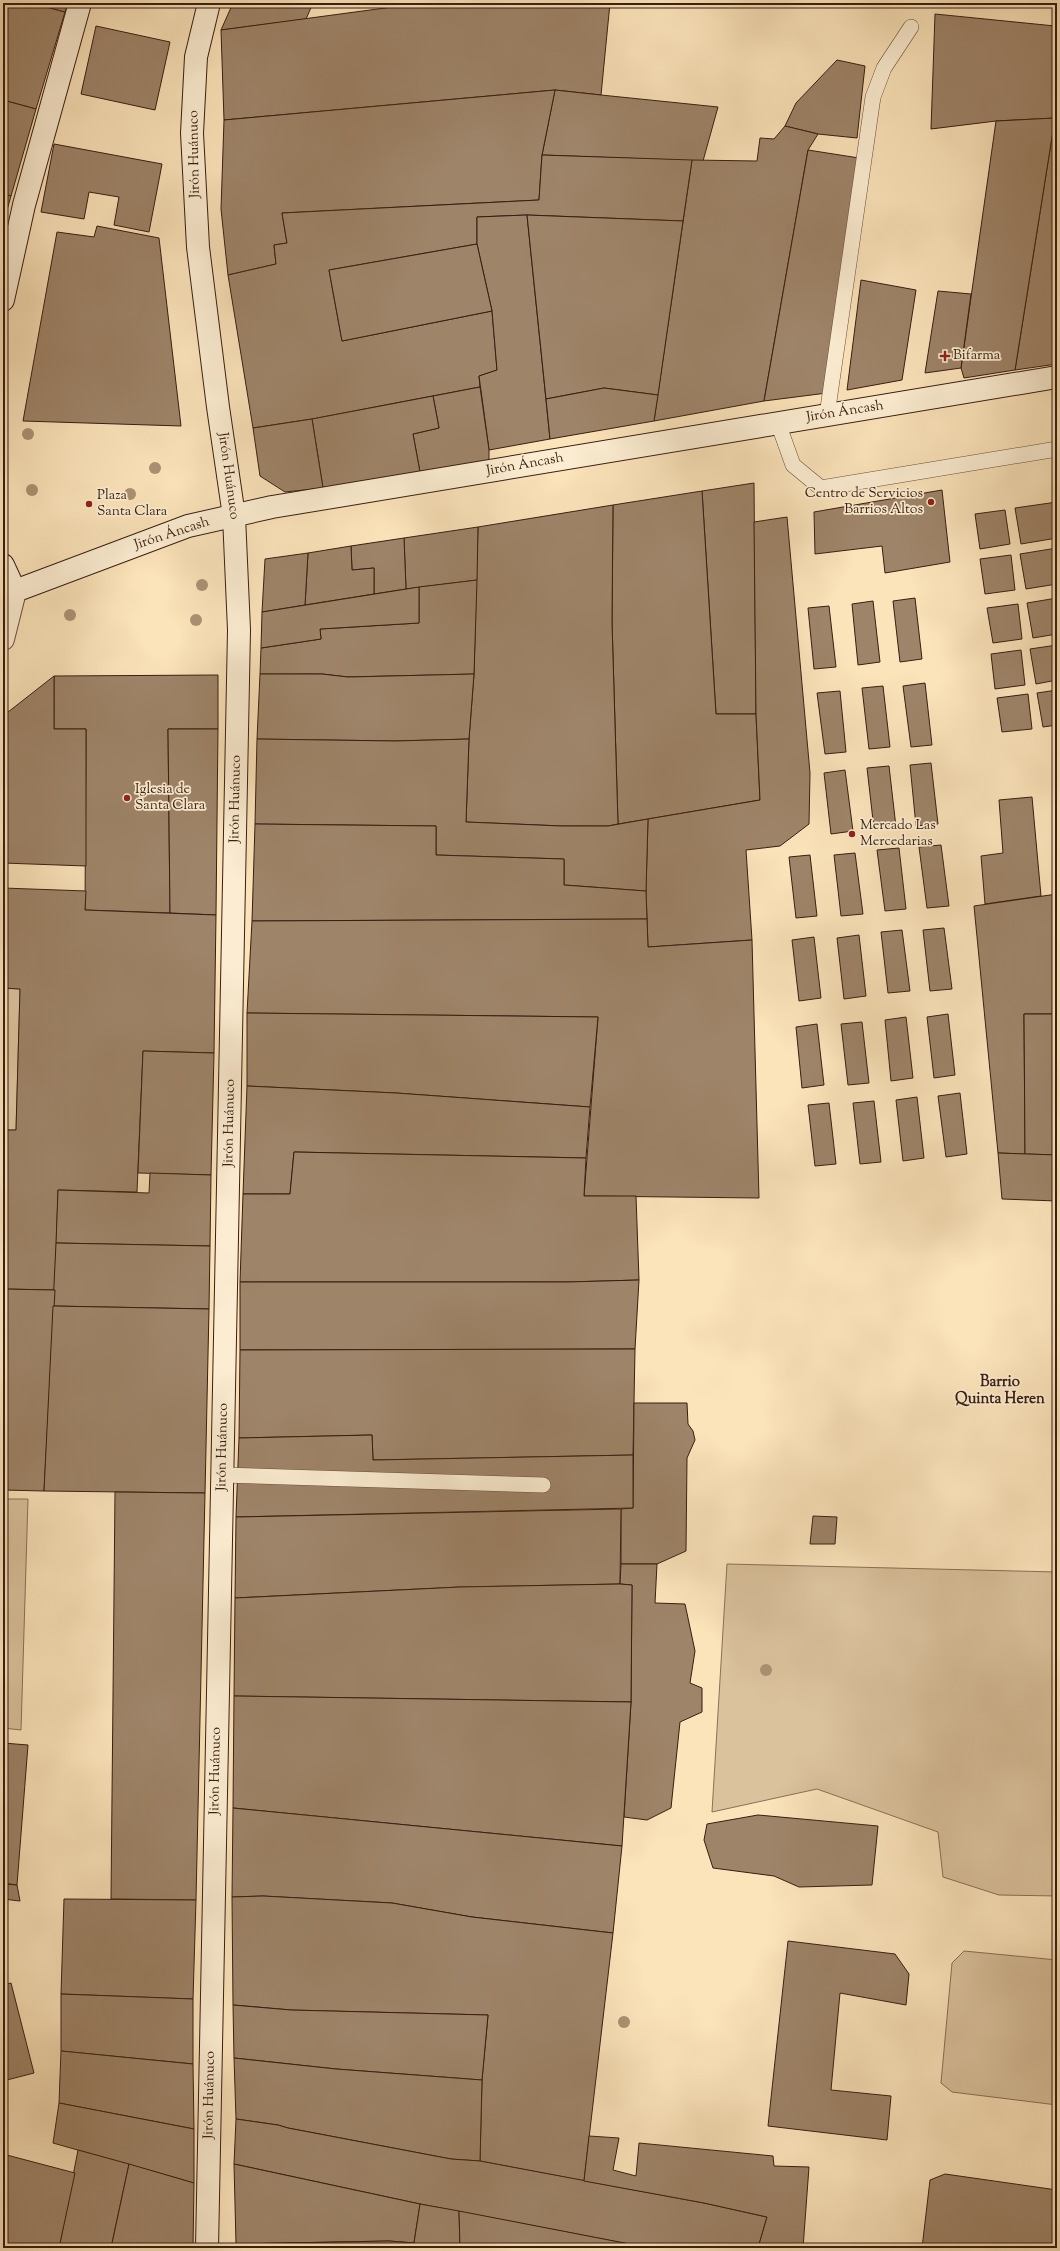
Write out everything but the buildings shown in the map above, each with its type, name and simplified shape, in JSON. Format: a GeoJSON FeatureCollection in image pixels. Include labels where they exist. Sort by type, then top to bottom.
{"type":"FeatureCollection","features":[{"type":"Feature","properties":{"kind":"street"},"geometry":{"type":"LineString","coordinates":[[3,300],[24,205],[80,3]]}},
{"type":"Feature","properties":{"kind":"street","name":"Jirón Huánuco"},"geometry":{"type":"LineString","coordinates":[[207,2248],[239,630],[234,516],[218,407],[198,247],[192,133],[196,57],[209,3]]}},
{"type":"Feature","properties":{"kind":"street","name":"Jirón Áncash"},"geometry":{"type":"LineString","coordinates":[[9,592],[188,526],[272,507],[1057,377]]}},
{"type":"Feature","properties":{"kind":"street"},"geometry":{"type":"LineString","coordinates":[[3,565],[9,592],[3,640]]}},
{"type":"Feature","properties":{"kind":"lane"},"geometry":{"type":"LineString","coordinates":[[827,415],[873,97],[884,68],[911,27]]}},
{"type":"Feature","properties":{"kind":"lane"},"geometry":{"type":"LineString","coordinates":[[778,423],[793,465],[821,488],[1057,449]]}},
{"type":"Feature","properties":{"kind":"lane"},"geometry":{"type":"LineString","coordinates":[[222,1475],[544,1486]]}},
{"type":"Feature","properties":{"kind":"shaded area"},"geometry":{"type":"Polygon","coordinates":[[[3,988],[20,989],[16,1130],[3,1130],[3,988]]]}},
{"type":"Feature","properties":{"kind":"shaded area"},"geometry":{"type":"Polygon","coordinates":[[[3,1499],[28,1499],[21,1730],[3,1728],[3,1499]]]}},
{"type":"Feature","properties":{"kind":"shaded area"},"geometry":{"type":"Polygon","coordinates":[[[727,1564],[1057,1572],[1057,1896],[999,1895],[943,1877],[938,1832],[817,1789],[712,1812],[727,1564]]]}},
{"type":"Feature","properties":{"kind":"shaded area"},"geometry":{"type":"Polygon","coordinates":[[[964,1951],[1057,1960],[1057,2105],[952,2092],[941,2083],[952,1963],[964,1951]]]}},
{"type":"Feature","properties":{"kind":"place","name":"Bifarma"},"geometry":{"type":"Point","coordinates":[945,356]}},
{"type":"Feature","properties":{"kind":"place","name":"Centro de Servicios Barrios Altos"},"geometry":{"type":"Point","coordinates":[931,502]}},
{"type":"Feature","properties":{"kind":"place","name":"Plaza Santa Clara"},"geometry":{"type":"Point","coordinates":[89,504]}},
{"type":"Feature","properties":{"kind":"place","name":"Iglesia de Santa Clara"},"geometry":{"type":"Point","coordinates":[127,798]}},
{"type":"Feature","properties":{"kind":"place","name":"Mercado Las Mercedarias"},"geometry":{"type":"Point","coordinates":[852,834]}},
{"type":"Feature","properties":{"kind":"district","name":"Barrio Quinta Heren"},"geometry":{"type":"Point","coordinates":[1000,1390]}}]}
